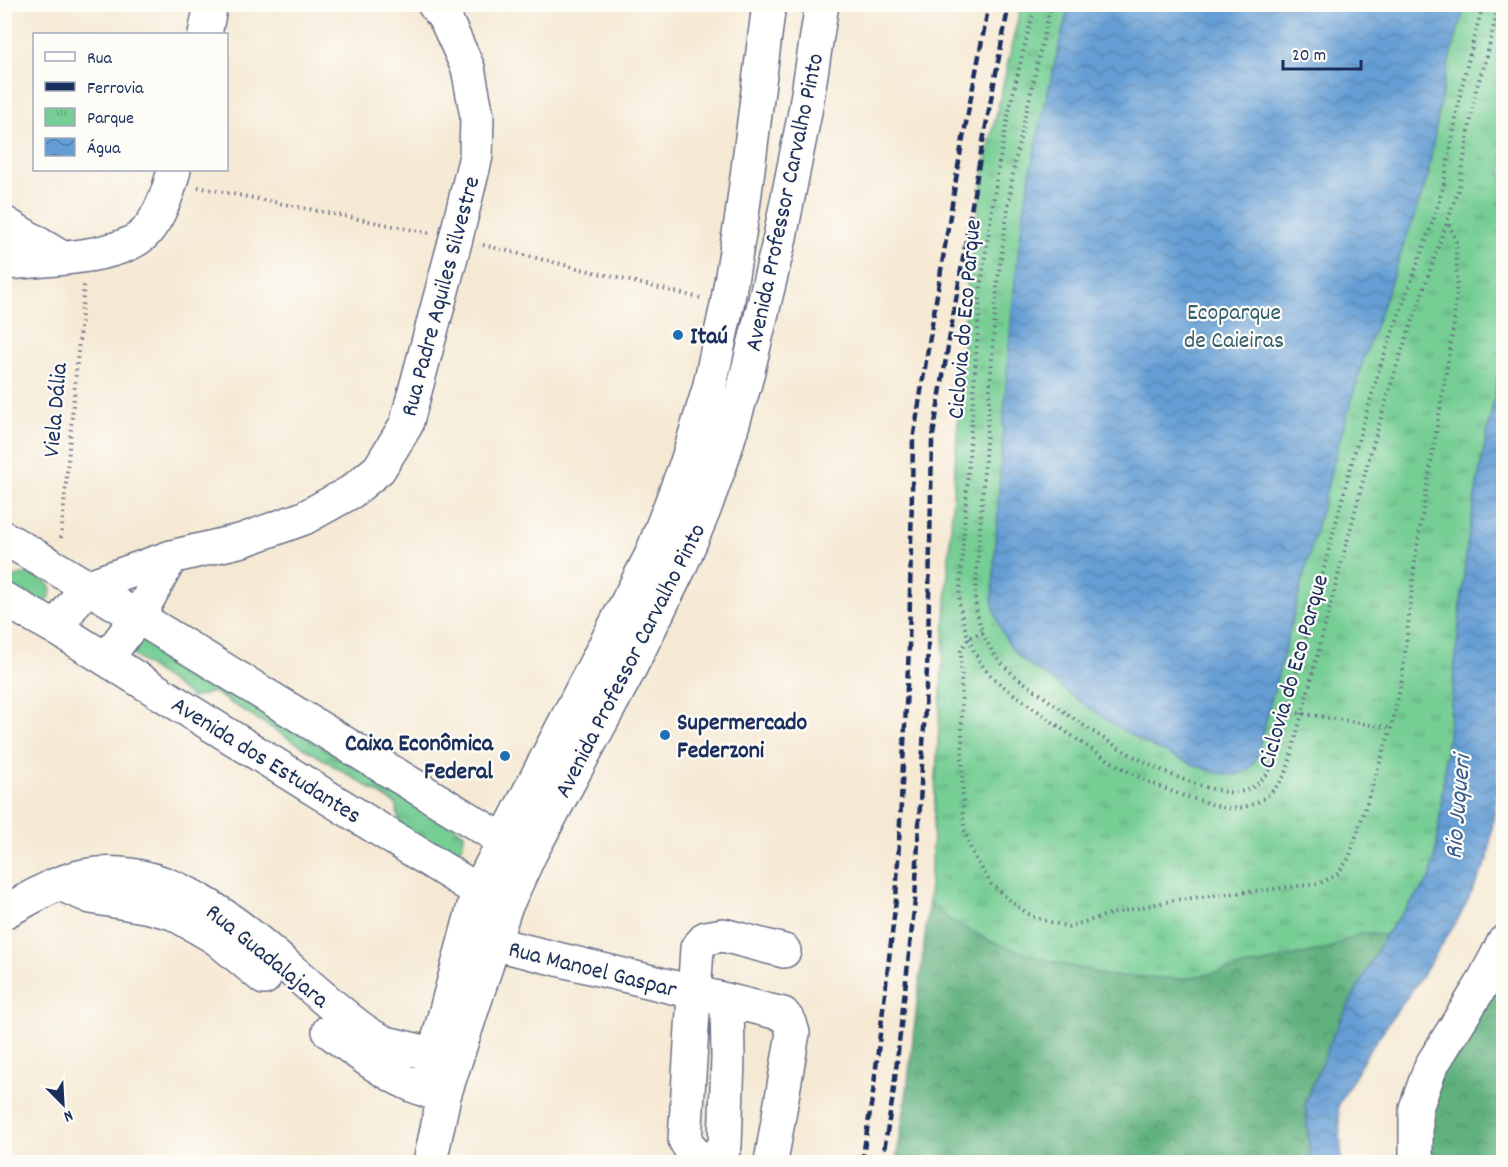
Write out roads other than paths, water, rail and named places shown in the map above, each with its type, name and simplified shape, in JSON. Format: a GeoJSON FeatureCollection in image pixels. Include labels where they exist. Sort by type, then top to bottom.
{"type":"FeatureCollection","features":[{"type":"Feature","properties":{"kind":"street"},"geometry":{"type":"LineString","coordinates":[[205,33],[211,4]]}},
{"type":"Feature","properties":{"kind":"street","name":"Rua Padre Aquiles Silvestre"},"geometry":{"type":"LineString","coordinates":[[86,587],[171,557],[253,537],[304,518],[342,497],[379,469],[406,425],[476,156],[477,116],[468,68],[446,20],[434,4]]}},
{"type":"Feature","properties":{"kind":"street","name":"Avenida Professor Carvalho Pinto"},"geometry":{"type":"LineString","coordinates":[[407,1162],[434,1094],[492,899],[651,556],[687,462],[709,389],[727,305],[742,216],[769,4]]}},
{"type":"Feature","properties":{"kind":"street","name":"Avenida Professor Carvalho Pinto"},"geometry":{"type":"LineString","coordinates":[[517,847],[627,674],[680,569],[704,510],[745,383],[779,242],[805,112],[822,4]]}},
{"type":"Feature","properties":{"kind":"street"},"geometry":{"type":"LineString","coordinates":[[4,263],[106,253],[129,244],[145,233],[158,211],[174,171]]}},
{"type":"Feature","properties":{"kind":"street"},"geometry":{"type":"LineString","coordinates":[[4,223],[74,256]]}},
{"type":"Feature","properties":{"kind":"street"},"geometry":{"type":"LineString","coordinates":[[4,538],[58,568],[517,847]]}},
{"type":"Feature","properties":{"kind":"street"},"geometry":{"type":"LineString","coordinates":[[106,658],[138,617],[171,557]]}},
{"type":"Feature","properties":{"kind":"street"},"geometry":{"type":"LineString","coordinates":[[56,627],[86,587]]}},
{"type":"Feature","properties":{"kind":"street","name":"Avenida dos Estudantes"},"geometry":{"type":"LineString","coordinates":[[4,599],[56,627],[492,899]]}},
{"type":"Feature","properties":{"kind":"street","name":"Rua Guadalajara"},"geometry":{"type":"LineString","coordinates":[[4,912],[60,884],[79,878],[105,874],[128,875],[162,883],[190,894],[227,917],[370,1035],[386,1044],[445,1057]]}},
{"type":"Feature","properties":{"kind":"street","name":"Rua Guadalajara"},"geometry":{"type":"LineString","coordinates":[[60,884],[91,897],[150,907],[173,914],[192,924],[216,938],[367,1060],[397,1079],[434,1094]]}},
{"type":"Feature","properties":{"kind":"street","name":"Avenida Professor Carvalho Pinto"},"geometry":{"type":"LineString","coordinates":[[445,1057],[492,943],[492,899]]}},
{"type":"Feature","properties":{"kind":"street"},"geometry":{"type":"LineString","coordinates":[[727,1000],[728,1058],[724,1146],[717,1156],[709,1160],[692,1152],[685,1140],[697,948],[706,938],[723,935],[784,951]]}},
{"type":"Feature","properties":{"kind":"street"},"geometry":{"type":"LineString","coordinates":[[1418,1162],[1416,1158],[1416,1107],[1431,1066],[1480,987],[1503,942]]}},
{"type":"Feature","properties":{"kind":"street","name":"Rua Manoel Gaspar"},"geometry":{"type":"LineString","coordinates":[[492,943],[783,1014],[790,1023],[793,1034],[792,1049],[771,1162]]}},
{"type":"Feature","properties":{"kind":"street","name":"Avenida Professor Carvalho Pinto"},"geometry":{"type":"LineString","coordinates":[[430,1162],[434,1094]]}},
{"type":"Feature","properties":{"kind":"water"},"geometry":{"type":"Polygon","coordinates":[[[1069,5],[1465,5],[1444,81],[1427,180],[1364,358],[1337,449],[1256,759],[1247,770],[1239,774],[1220,773],[1175,757],[1138,739],[1104,718],[1016,653],[1003,635],[992,599],[1007,370],[1021,232],[1036,146],[1069,5]]]}},
{"type":"Feature","properties":{"kind":"water","name":"Rio Juqueri"},"geometry":{"type":"Polygon","coordinates":[[[1503,353],[1504,651],[1496,799],[1488,859],[1460,916],[1424,973],[1368,1052],[1338,1106],[1342,1162],[1311,1162],[1305,1103],[1334,1034],[1385,935],[1430,879],[1437,846],[1467,546],[1503,353]]]}},
{"type":"Feature","properties":{"kind":"railway"},"geometry":{"type":"LineString","coordinates":[[862,1162],[873,1093],[896,900],[909,648],[913,440],[961,149],[989,4]]}},
{"type":"Feature","properties":{"kind":"railway"},"geometry":{"type":"LineString","coordinates":[[882,1162],[893,1096],[915,901],[928,649],[932,441],[981,152],[1009,4]]}},
{"type":"Feature","properties":{"kind":"place","name":"Itaú"},"geometry":{"type":"Point","coordinates":[678,335]}},
{"type":"Feature","properties":{"kind":"place","name":"Supermercado Federzoni"},"geometry":{"type":"Point","coordinates":[665,735]}},
{"type":"Feature","properties":{"kind":"place","name":"Caixa Econômica Federal"},"geometry":{"type":"Point","coordinates":[505,756]}},
{"type":"Feature","properties":{"kind":"park label","name":"Ecoparque de Caieiras"},"geometry":{"type":"Point","coordinates":[1234,325]}}]}
